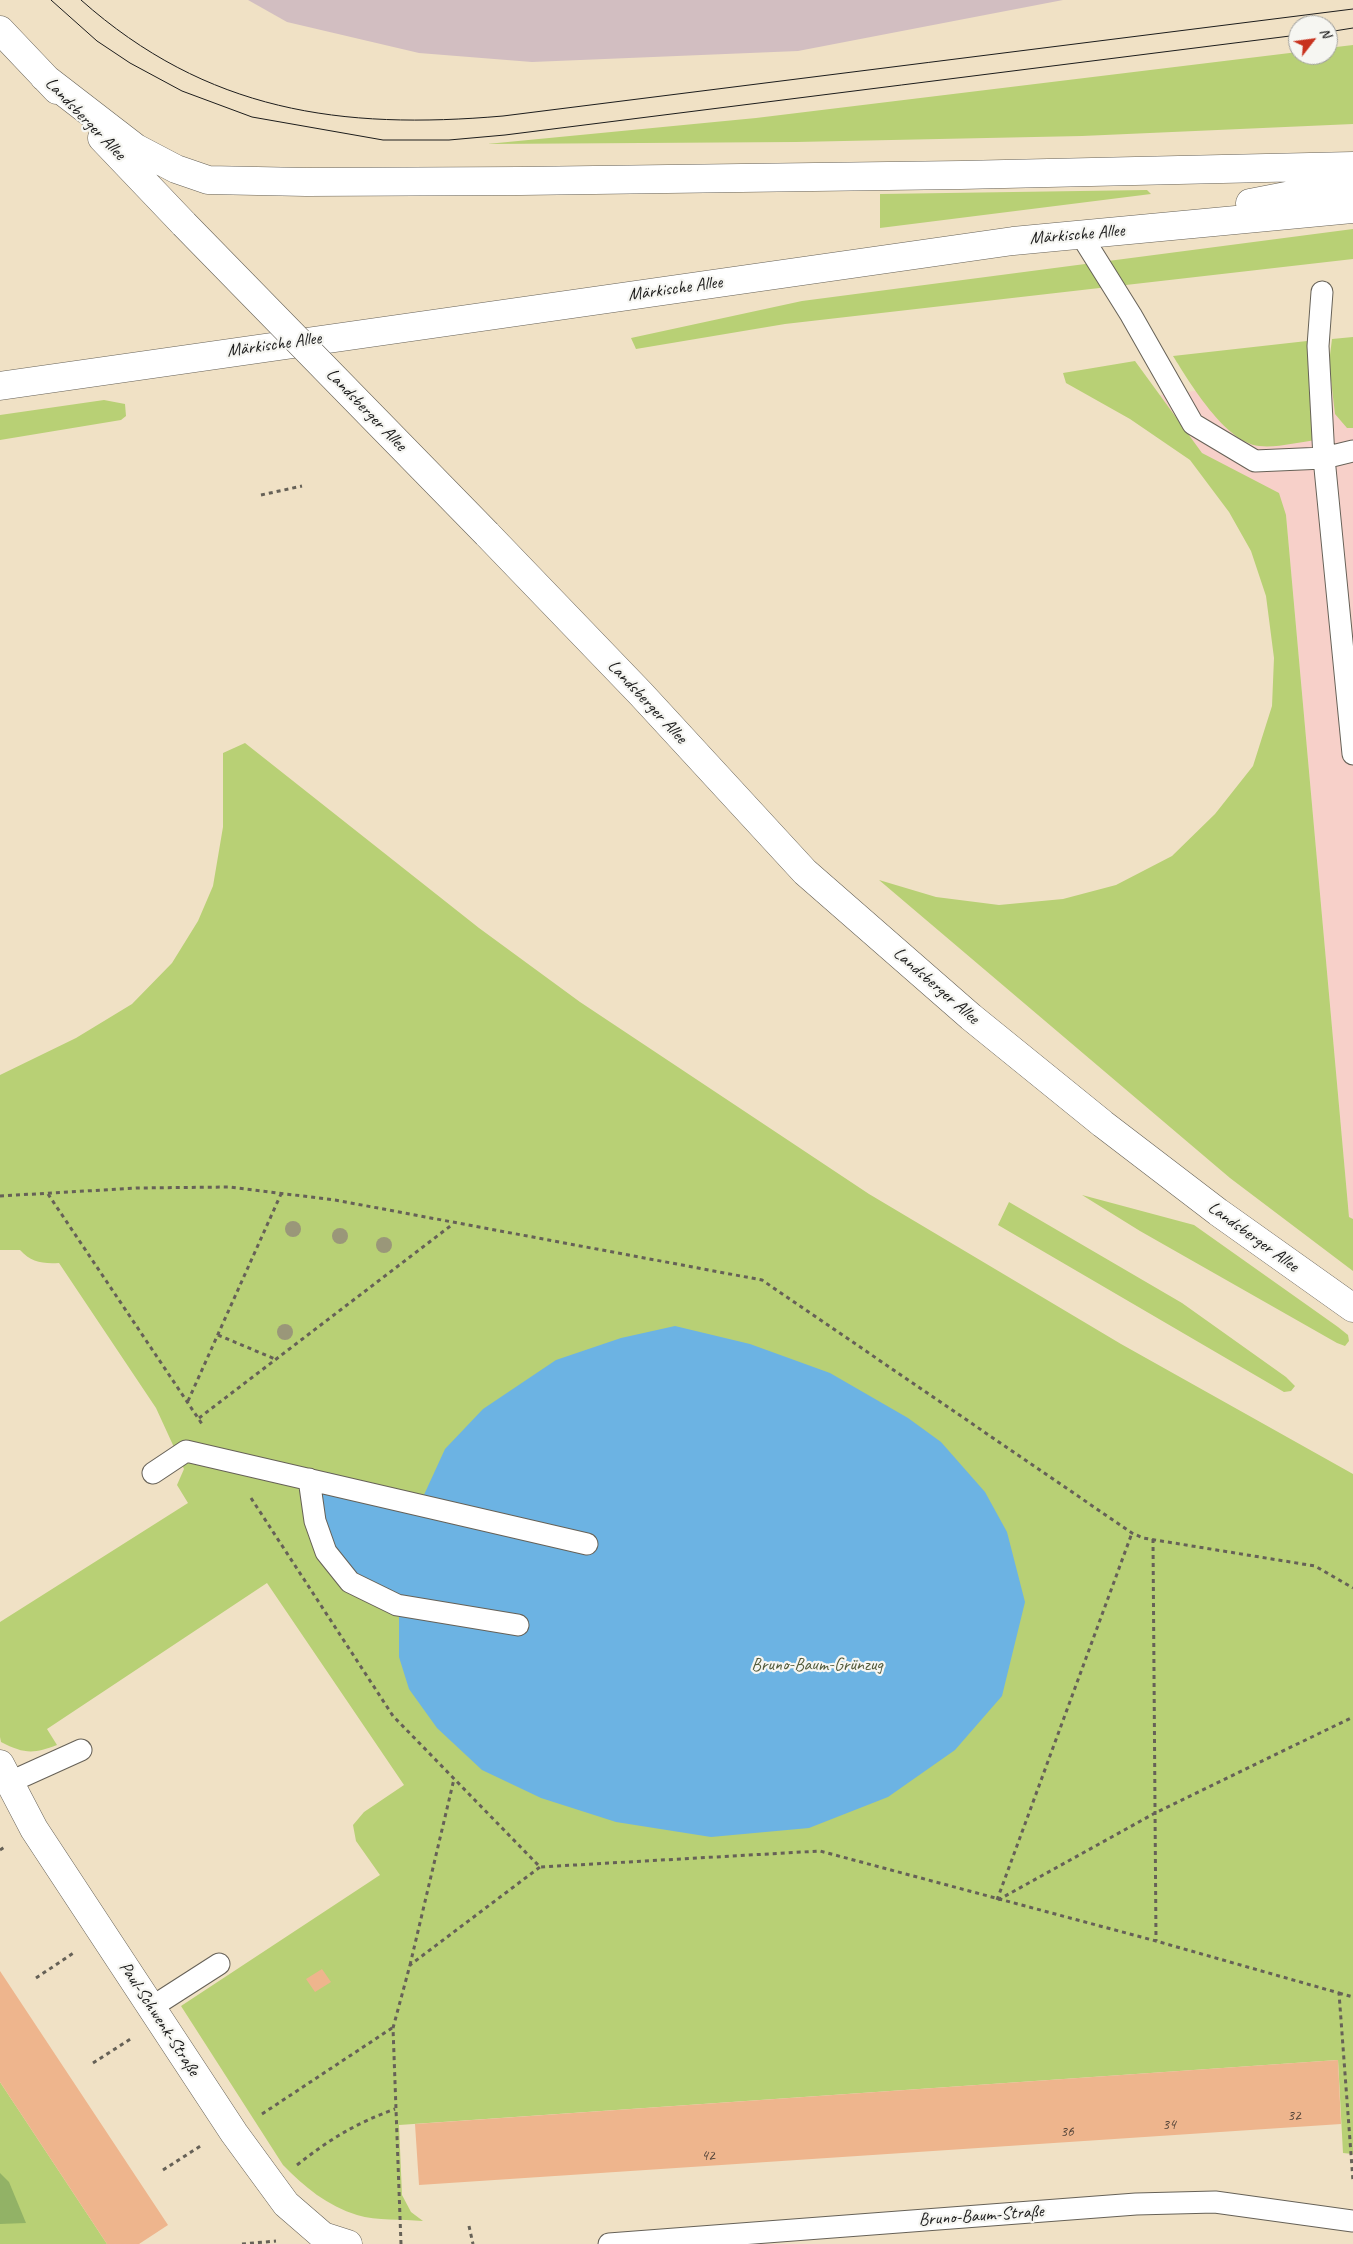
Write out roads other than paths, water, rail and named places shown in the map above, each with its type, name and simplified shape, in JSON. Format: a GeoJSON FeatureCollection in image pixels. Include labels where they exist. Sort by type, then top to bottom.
{"type":"FeatureCollection","features":[{"type":"Feature","properties":{"kind":"main road","name":"Landsberger Allee"},"geometry":{"type":"LineString","coordinates":[[0,30],[184,224],[641,694],[805,872],[971,1017],[1103,1124],[1218,1212],[1353,1308]]}},
{"type":"Feature","properties":{"kind":"main road"},"geometry":{"type":"LineString","coordinates":[[44,78],[136,148],[176,169],[208,180],[316,182],[631,180],[1353,166]]}},
{"type":"Feature","properties":{"kind":"main road"},"geometry":{"type":"LineString","coordinates":[[1082,235],[1353,184]]}},
{"type":"Feature","properties":{"kind":"main road","name":"Märkische Allee"},"geometry":{"type":"LineString","coordinates":[[0,386],[964,248],[1353,209]]}},
{"type":"Feature","properties":{"kind":"main road","name":"Paul-Schwenk-Straße"},"geometry":{"type":"LineString","coordinates":[[4,1773],[34,1829],[231,2130],[286,2204],[323,2236],[348,2244]]}},
{"type":"Feature","properties":{"kind":"lane"},"geometry":{"type":"LineString","coordinates":[[1082,235],[1131,315],[1193,424],[1255,461],[1324,458],[1353,451]]}},
{"type":"Feature","properties":{"kind":"lane"},"geometry":{"type":"LineString","coordinates":[[1322,292],[1318,346],[1324,458],[1353,754]]}},
{"type":"Feature","properties":{"kind":"lane"},"geometry":{"type":"LineString","coordinates":[[153,1473],[186,1452],[587,1544]]}},
{"type":"Feature","properties":{"kind":"lane"},"geometry":{"type":"LineString","coordinates":[[309,1479],[315,1521],[326,1552],[350,1582],[398,1605],[518,1625]]}},
{"type":"Feature","properties":{"kind":"lane"},"geometry":{"type":"LineString","coordinates":[[4,1773],[81,1750]]}},
{"type":"Feature","properties":{"kind":"lane"},"geometry":{"type":"LineString","coordinates":[[156,2013],[219,1964]]}},
{"type":"Feature","properties":{"kind":"lane","name":"Bruno-Baum-Straße"},"geometry":{"type":"LineString","coordinates":[[609,2244],[1156,2204],[1215,2202],[1353,2221]]}},
{"type":"Feature","properties":{"kind":"water"},"geometry":{"type":"Polygon","coordinates":[[[675,1326],[750,1344],[830,1373],[908,1418],[941,1442],[985,1492],[1007,1532],[1025,1602],[1002,1696],[955,1750],[888,1797],[809,1828],[711,1837],[616,1822],[541,1798],[482,1770],[437,1728],[409,1689],[399,1657],[399,1616],[355,1593],[321,1563],[305,1522],[327,1472],[423,1497],[445,1449],[483,1409],[556,1360],[621,1338],[675,1326]]]}},
{"type":"Feature","properties":{"kind":"tram line"},"geometry":{"type":"LineString","coordinates":[[51,0],[97,41],[130,63],[182,91],[252,117],[383,140],[449,140],[505,135],[1288,36]]}},
{"type":"Feature","properties":{"kind":"tram line"},"geometry":{"type":"LineString","coordinates":[[81,0],[129,38],[177,67],[227,90],[278,105],[332,115],[386,120],[444,120],[503,116],[1353,9]]}},
{"type":"Feature","properties":{"kind":"tram line"},"geometry":{"type":"LineString","coordinates":[[1338,30],[1353,28]]}},
{"type":"Feature","properties":{"kind":"park label","name":"Bruno-Baum-Grünzug"},"geometry":{"type":"Point","coordinates":[817,1665]}}]}
